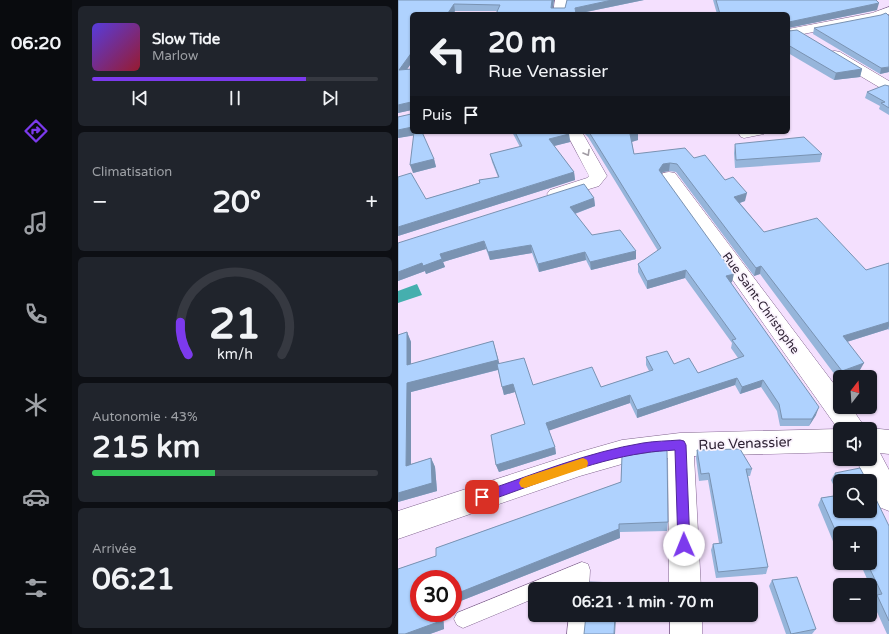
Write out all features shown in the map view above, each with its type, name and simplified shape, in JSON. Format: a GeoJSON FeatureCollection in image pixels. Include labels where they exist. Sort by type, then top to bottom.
{"type":"FeatureCollection","features":[{"type":"Feature","properties":{"kind":"street"},"geometry":{"type":"LineString","coordinates":[[559,12],[561,0]]}},
{"type":"Feature","properties":{"kind":"street"},"geometry":{"type":"LineString","coordinates":[[792,32],[875,16],[889,10]]}},
{"type":"Feature","properties":{"kind":"street"},"geometry":{"type":"LineString","coordinates":[[792,32],[814,42]]}},
{"type":"Feature","properties":{"kind":"street"},"geometry":{"type":"LineString","coordinates":[[828,50],[889,87]]}},
{"type":"Feature","properties":{"kind":"street"},"geometry":{"type":"LineString","coordinates":[[540,199],[593,182],[598,176],[575,134]]}},
{"type":"Feature","properties":{"kind":"street","name":"Rue Saint-Christophe"},"geometry":{"type":"LineString","coordinates":[[669,178],[848,422]]}},
{"type":"Feature","properties":{"kind":"street","name":"Rue Venassier"},"geometry":{"type":"LineString","coordinates":[[398,525],[594,460],[645,448],[680,445],[833,440]]}},
{"type":"Feature","properties":{"kind":"street"},"geometry":{"type":"LineString","coordinates":[[877,441],[889,442]]}},
{"type":"Feature","properties":{"kind":"street"},"geometry":{"type":"LineString","coordinates":[[680,445],[685,582]]}},
{"type":"Feature","properties":{"kind":"street"},"geometry":{"type":"LineString","coordinates":[[873,466],[889,498]]}},
{"type":"Feature","properties":{"kind":"street"},"geometry":{"type":"LineString","coordinates":[[686,622],[686,634]]}},
{"type":"Feature","properties":{"kind":"lane"},"geometry":{"type":"LineString","coordinates":[[553,582],[582,570],[581,582]]}},
{"type":"Feature","properties":{"kind":"lane"},"geometry":{"type":"LineString","coordinates":[[463,620],[528,592]]}},
{"type":"Feature","properties":{"kind":"lane"},"geometry":{"type":"LineString","coordinates":[[576,634],[577,622]]}},
{"type":"Feature","properties":{"kind":"shaded area"},"geometry":{"type":"Polygon","coordinates":[[[417,284],[422,295],[398,303],[398,291],[417,284]]]}},
{"type":"Feature","properties":{"kind":"building"},"geometry":{"type":"Polygon","coordinates":[[[398,0],[552,0],[551,8],[565,8],[567,0],[612,0],[575,8],[576,12],[497,12],[500,5],[454,4],[449,12],[410,12],[410,55],[399,70],[410,69],[410,102],[398,105],[398,0]]]}},
{"type":"Feature","properties":{"kind":"building"},"geometry":{"type":"Polygon","coordinates":[[[716,0],[876,0],[879,3],[790,22],[790,12],[719,12],[716,0]]]}},
{"type":"Feature","properties":{"kind":"building"},"geometry":{"type":"Polygon","coordinates":[[[886,13],[889,16],[889,67],[881,68],[814,28],[881,15],[886,13]]]}},
{"type":"Feature","properties":{"kind":"building"},"geometry":{"type":"Polygon","coordinates":[[[797,30],[862,69],[836,73],[790,46],[790,31],[797,30]]]}},
{"type":"Feature","properties":{"kind":"building"},"geometry":{"type":"Polygon","coordinates":[[[885,85],[889,86],[889,108],[881,103],[885,102],[867,92],[885,85]]]}},
{"type":"Feature","properties":{"kind":"building"},"geometry":{"type":"Polygon","coordinates":[[[410,114],[410,127],[398,130],[398,117],[410,114]]]}},
{"type":"Feature","properties":{"kind":"building"},"geometry":{"type":"Polygon","coordinates":[[[414,134],[423,134],[434,159],[410,165],[414,134]]]}},
{"type":"Feature","properties":{"kind":"building"},"geometry":{"type":"Polygon","coordinates":[[[516,134],[569,134],[549,139],[574,172],[398,227],[398,177],[411,173],[426,199],[480,183],[479,180],[499,177],[490,154],[522,146],[516,134]]]}},
{"type":"Feature","properties":{"kind":"building"},"geometry":{"type":"Polygon","coordinates":[[[590,134],[630,134],[634,154],[685,148],[694,158],[705,155],[725,180],[733,177],[747,193],[734,197],[764,232],[817,218],[866,270],[889,263],[889,322],[843,336],[864,363],[841,370],[761,266],[756,268],[677,164],[663,164],[659,170],[734,274],[726,276],[819,407],[812,419],[782,419],[779,404],[763,380],[742,387],[737,378],[637,410],[630,395],[546,423],[555,447],[496,465],[491,435],[525,424],[513,384],[502,387],[497,364],[524,358],[533,385],[592,367],[601,387],[653,370],[646,357],[667,351],[674,364],[689,358],[698,373],[744,356],[732,340],[736,339],[686,270],[647,281],[638,264],[661,248],[590,134]]]}},
{"type":"Feature","properties":{"kind":"building"},"geometry":{"type":"Polygon","coordinates":[[[804,137],[822,154],[736,160],[735,144],[804,137]]]}},
{"type":"Feature","properties":{"kind":"building"},"geometry":{"type":"Polygon","coordinates":[[[584,184],[594,198],[570,207],[592,235],[620,230],[636,251],[590,262],[585,252],[538,264],[531,245],[488,252],[484,241],[440,254],[442,259],[423,266],[422,263],[398,272],[398,243],[584,184]]]}},
{"type":"Feature","properties":{"kind":"building"},"geometry":{"type":"Polygon","coordinates":[[[407,332],[407,365],[493,341],[498,360],[407,383],[406,466],[431,458],[432,483],[398,493],[398,335],[407,332]]]}},
{"type":"Feature","properties":{"kind":"building"},"geometry":{"type":"Polygon","coordinates":[[[740,449],[752,469],[746,469],[768,567],[718,572],[713,544],[722,543],[709,473],[701,474],[697,450],[740,449]]]}},
{"type":"Feature","properties":{"kind":"building"},"geometry":{"type":"Polygon","coordinates":[[[667,450],[668,522],[619,524],[619,529],[462,591],[462,570],[410,570],[410,622],[438,622],[405,634],[398,634],[398,569],[436,556],[436,548],[621,482],[622,456],[667,450]]]}},
{"type":"Feature","properties":{"kind":"building"},"geometry":{"type":"Polygon","coordinates":[[[860,468],[863,474],[836,474],[860,468]]]}},
{"type":"Feature","properties":{"kind":"building"},"geometry":{"type":"Polygon","coordinates":[[[833,496],[833,518],[877,518],[877,501],[889,526],[889,621],[877,595],[882,594],[877,584],[877,578],[874,578],[870,570],[877,570],[877,526],[833,526],[821,498],[833,496]]]}},
{"type":"Feature","properties":{"kind":"building"},"geometry":{"type":"Polygon","coordinates":[[[797,577],[816,629],[791,634],[772,580],[797,577]]]}},
{"type":"Feature","properties":{"kind":"building"},"geometry":{"type":"Polygon","coordinates":[[[585,622],[615,622],[614,634],[584,634],[585,622]]]}},
{"type":"Feature","properties":{"kind":"slow traffic"},"geometry":{"type":"LineString","coordinates":[[525,483],[583,463]]}},
{"type":"Feature","properties":{"kind":"route"},"geometry":{"type":"LineString","coordinates":[[482,497],[580,464],[622,452],[645,448],[680,445],[684,545]]}}]}
